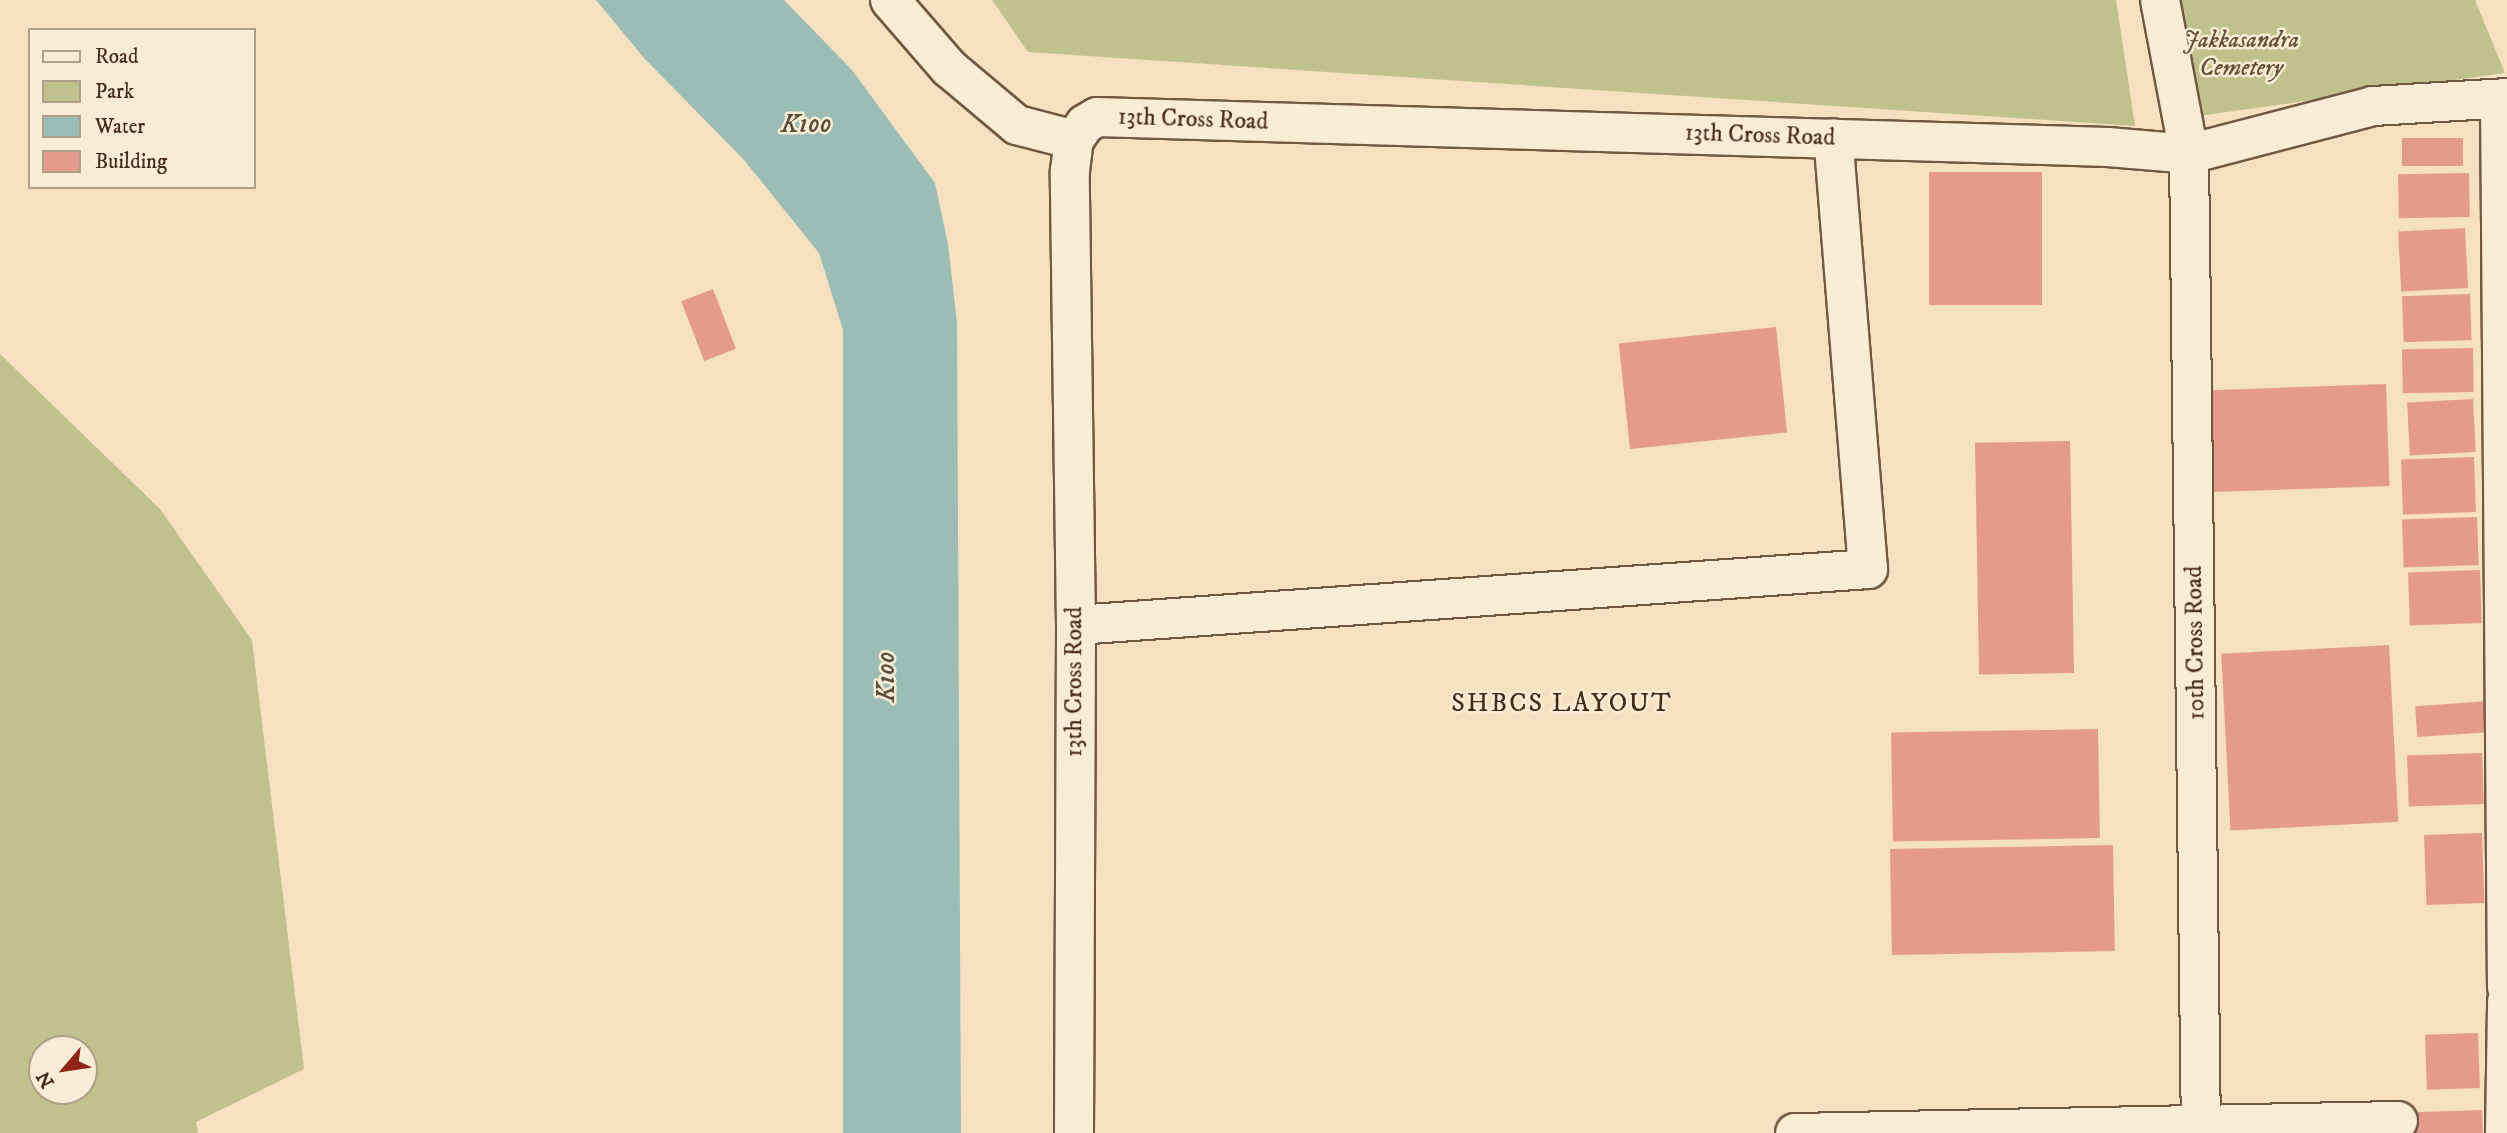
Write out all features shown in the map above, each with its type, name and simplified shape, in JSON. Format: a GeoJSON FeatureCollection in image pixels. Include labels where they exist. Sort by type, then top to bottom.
{"type":"FeatureCollection","features":[{"type":"Feature","properties":{"kind":"street"},"geometry":{"type":"LineString","coordinates":[[890,0],[949,68],[1017,125],[1074,140]]}},
{"type":"Feature","properties":{"kind":"street","name":"10th Cross Road"},"geometry":{"type":"LineString","coordinates":[[2160,0],[2189,154],[2201,1130]]}},
{"type":"Feature","properties":{"kind":"street"},"geometry":{"type":"LineString","coordinates":[[2503,99],[2507,987]]}},
{"type":"Feature","properties":{"kind":"street","name":"13th Cross Road"},"geometry":{"type":"LineString","coordinates":[[1074,1133],[1076,625],[1070,171],[1074,140],[1085,124],[1097,117],[2108,147],[2189,154],[2373,106],[2503,99]]}},
{"type":"Feature","properties":{"kind":"street"},"geometry":{"type":"LineString","coordinates":[[1076,625],[1868,569],[1833,138]]}},
{"type":"Feature","properties":{"kind":"street"},"geometry":{"type":"LineString","coordinates":[[2505,1133],[2507,1001]]}},
{"type":"Feature","properties":{"kind":"street"},"geometry":{"type":"LineString","coordinates":[[1795,1133],[2201,1130],[2398,1121]]}},
{"type":"Feature","properties":{"kind":"green space"},"geometry":{"type":"Polygon","coordinates":[[[992,0],[2116,0],[2135,126],[1028,52],[992,0]]]}},
{"type":"Feature","properties":{"kind":"green space","name":"Jakkasandra Cemetery"},"geometry":{"type":"Polygon","coordinates":[[[2175,0],[2475,0],[2505,73],[2198,116],[2175,0]]]}},
{"type":"Feature","properties":{"kind":"green space"},"geometry":{"type":"Polygon","coordinates":[[[0,354],[160,509],[252,640],[304,1069],[196,1122],[198,1133],[0,1133],[0,354]]]}},
{"type":"Feature","properties":{"kind":"water","name":"K100"},"geometry":{"type":"Polygon","coordinates":[[[596,0],[784,0],[852,70],[935,183],[948,244],[957,323],[961,1133],[843,1133],[843,330],[819,253],[744,160],[644,58],[596,0]]]}},
{"type":"Feature","properties":{"kind":"building"},"geometry":{"type":"Polygon","coordinates":[[[2402,138],[2463,138],[2463,166],[2402,166],[2402,138]]]}},
{"type":"Feature","properties":{"kind":"building"},"geometry":{"type":"Polygon","coordinates":[[[1929,172],[2042,172],[2042,305],[1929,305],[1929,172]]]}},
{"type":"Feature","properties":{"kind":"building"},"geometry":{"type":"Polygon","coordinates":[[[2469,173],[2470,217],[2399,218],[2398,174],[2469,173]]]}},
{"type":"Feature","properties":{"kind":"building"},"geometry":{"type":"Polygon","coordinates":[[[2465,228],[2468,288],[2401,291],[2398,232],[2465,228]]]}},
{"type":"Feature","properties":{"kind":"building"},"geometry":{"type":"Polygon","coordinates":[[[713,289],[736,349],[704,361],[681,301],[713,289]]]}},
{"type":"Feature","properties":{"kind":"building"},"geometry":{"type":"Polygon","coordinates":[[[2470,294],[2472,340],[2404,342],[2402,296],[2470,294]]]}},
{"type":"Feature","properties":{"kind":"building"},"geometry":{"type":"Polygon","coordinates":[[[1776,327],[1787,432],[1630,449],[1619,344],[1776,327]]]}},
{"type":"Feature","properties":{"kind":"building"},"geometry":{"type":"Polygon","coordinates":[[[2473,348],[2474,392],[2403,393],[2402,349],[2473,348]]]}},
{"type":"Feature","properties":{"kind":"building"},"geometry":{"type":"Polygon","coordinates":[[[2386,384],[2390,486],[2214,492],[2210,390],[2386,384]]]}},
{"type":"Feature","properties":{"kind":"building"},"geometry":{"type":"Polygon","coordinates":[[[2473,399],[2476,452],[2410,455],[2407,402],[2473,399]]]}},
{"type":"Feature","properties":{"kind":"building"},"geometry":{"type":"Polygon","coordinates":[[[2070,441],[2074,673],[1979,675],[1975,443],[2070,441]]]}},
{"type":"Feature","properties":{"kind":"building"},"geometry":{"type":"Polygon","coordinates":[[[2474,457],[2476,512],[2403,515],[2401,460],[2474,457]]]}},
{"type":"Feature","properties":{"kind":"building"},"geometry":{"type":"Polygon","coordinates":[[[2477,517],[2479,565],[2404,568],[2402,520],[2477,517]]]}},
{"type":"Feature","properties":{"kind":"building"},"geometry":{"type":"Polygon","coordinates":[[[2480,570],[2482,623],[2410,625],[2408,573],[2480,570]]]}},
{"type":"Feature","properties":{"kind":"building"},"geometry":{"type":"Polygon","coordinates":[[[2389,645],[2398,822],[2230,831],[2221,654],[2389,645]]]}},
{"type":"Feature","properties":{"kind":"building"},"geometry":{"type":"Polygon","coordinates":[[[2489,701],[2491,732],[2417,737],[2415,706],[2489,701]]]}},
{"type":"Feature","properties":{"kind":"building"},"geometry":{"type":"Polygon","coordinates":[[[2098,729],[2100,838],[1893,842],[1891,733],[2098,729]]]}},
{"type":"Feature","properties":{"kind":"building"},"geometry":{"type":"Polygon","coordinates":[[[2482,753],[2484,804],[2409,807],[2407,756],[2482,753]]]}},
{"type":"Feature","properties":{"kind":"building"},"geometry":{"type":"Polygon","coordinates":[[[2482,833],[2484,903],[2426,905],[2424,835],[2482,833]]]}},
{"type":"Feature","properties":{"kind":"building"},"geometry":{"type":"Polygon","coordinates":[[[2113,845],[2115,951],[1892,955],[1890,849],[2113,845]]]}},
{"type":"Feature","properties":{"kind":"building"},"geometry":{"type":"Polygon","coordinates":[[[2478,1033],[2480,1088],[2427,1090],[2425,1035],[2478,1033]]]}},
{"type":"Feature","properties":{"kind":"building"},"geometry":{"type":"Polygon","coordinates":[[[2482,1110],[2483,1133],[2415,1133],[2414,1112],[2482,1110]]]}},
{"type":"Feature","properties":{"kind":"district","name":"SHBCS LAYOUT"},"geometry":{"type":"Point","coordinates":[1562,704]}}]}
